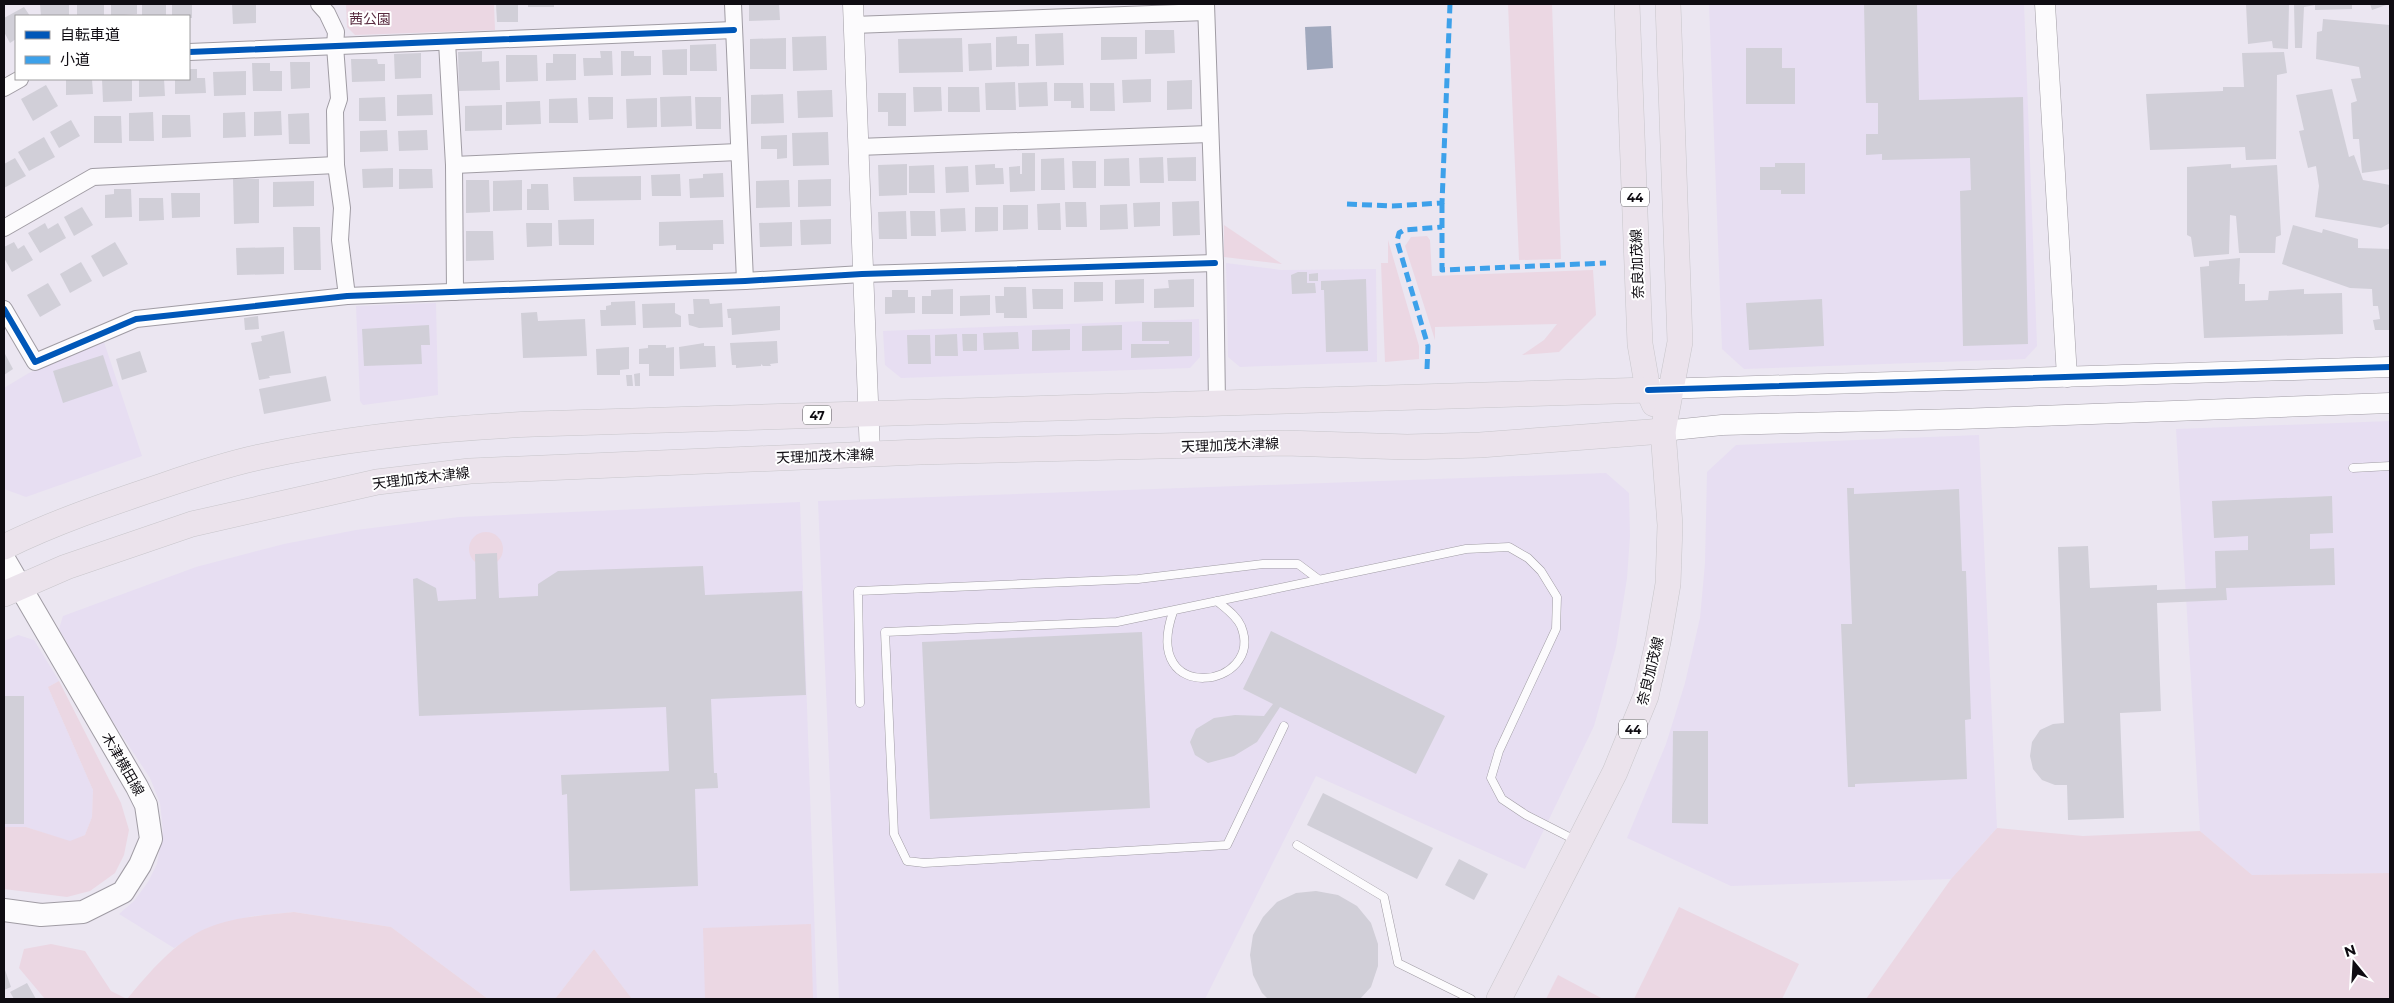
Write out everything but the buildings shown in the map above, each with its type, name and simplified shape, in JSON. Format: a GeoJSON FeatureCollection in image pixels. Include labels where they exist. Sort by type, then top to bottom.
{"type":"FeatureCollection","features":[{"type":"Feature","properties":{"kind":"main road","name":"奈良加茂線"},"geometry":{"type":"LineString","coordinates":[[1499,999],[1581,843],[1615,772],[1644,702],[1658,642],[1668,584],[1670,525],[1664,432],[1659,389],[1640,344],[1628,4]]}},
{"type":"Feature","properties":{"kind":"main road"},"geometry":{"type":"LineString","coordinates":[[1659,389],[1680,342],[1668,4]]}},
{"type":"Feature","properties":{"kind":"main road","name":"47"},"geometry":{"type":"LineString","coordinates":[[4,547],[53,524],[189,477],[259,457],[332,444],[446,428],[1659,389]]}},
{"type":"Feature","properties":{"kind":"main road","name":"天理加茂木津線"},"geometry":{"type":"LineString","coordinates":[[12,590],[66,567],[192,524],[295,499],[377,482],[470,471],[870,454],[1285,443],[1407,447],[1480,445],[1664,432]]}},
{"type":"Feature","properties":{"kind":"main road","name":"木津横田線"},"geometry":{"type":"LineString","coordinates":[[4,559],[12,590],[137,787],[146,805],[151,839],[140,865],[123,892],[83,912],[41,915],[4,910]]}},
{"type":"Feature","properties":{"kind":"street"},"geometry":{"type":"LineString","coordinates":[[319,4],[327,13],[336,32],[335,46],[339,99],[335,111],[336,165],[342,208],[340,240],[347,296]]}},
{"type":"Feature","properties":{"kind":"street"},"geometry":{"type":"LineString","coordinates":[[733,4],[745,281]]}},
{"type":"Feature","properties":{"kind":"street"},"geometry":{"type":"LineString","coordinates":[[852,4],[870,454]]}},
{"type":"Feature","properties":{"kind":"street"},"geometry":{"type":"LineString","coordinates":[[2045,4],[2067,377]]}},
{"type":"Feature","properties":{"kind":"street"},"geometry":{"type":"LineString","coordinates":[[853,25],[1206,8],[1215,263],[1217,402]]}},
{"type":"Feature","properties":{"kind":"street"},"geometry":{"type":"LineString","coordinates":[[190,52],[734,30]]}},
{"type":"Feature","properties":{"kind":"street"},"geometry":{"type":"LineString","coordinates":[[447,42],[454,165],[455,292]]}},
{"type":"Feature","properties":{"kind":"street"},"geometry":{"type":"LineString","coordinates":[[4,88],[18,80]]}},
{"type":"Feature","properties":{"kind":"street"},"geometry":{"type":"LineString","coordinates":[[858,147],[1209,134]]}},
{"type":"Feature","properties":{"kind":"street"},"geometry":{"type":"LineString","coordinates":[[454,165],[738,152]]}},
{"type":"Feature","properties":{"kind":"street"},"geometry":{"type":"LineString","coordinates":[[4,228],[93,177],[336,165]]}},
{"type":"Feature","properties":{"kind":"street"},"geometry":{"type":"LineString","coordinates":[[4,310],[35,362],[136,319],[347,296],[745,281],[862,274],[1215,263]]}},
{"type":"Feature","properties":{"kind":"street"},"geometry":{"type":"LineString","coordinates":[[1659,389],[2390,367]]}},
{"type":"Feature","properties":{"kind":"street"},"geometry":{"type":"LineString","coordinates":[[1664,432],[1722,425],[1959,419],[2390,403]]}},
{"type":"Feature","properties":{"kind":"lane"},"geometry":{"type":"LineString","coordinates":[[2353,468],[2390,466]]}},
{"type":"Feature","properties":{"kind":"lane"},"geometry":{"type":"LineString","coordinates":[[1284,726],[1226,845],[924,863],[906,861],[894,834],[885,632],[1117,622],[1173,612],[1318,579],[1466,549],[1510,547],[1528,558],[1540,571],[1557,597],[1556,629],[1499,751],[1491,778],[1502,799],[1526,815],[1581,843]]}},
{"type":"Feature","properties":{"kind":"lane"},"geometry":{"type":"LineString","coordinates":[[860,703],[858,591],[1138,579],[1264,564],[1298,564],[1318,579]]}},
{"type":"Feature","properties":{"kind":"lane"},"geometry":{"type":"LineString","coordinates":[[1173,612],[1166,636],[1170,654],[1178,669],[1198,680],[1212,678],[1224,674],[1234,665],[1242,652],[1244,639],[1236,618],[1217,601]]}},
{"type":"Feature","properties":{"kind":"lane"},"geometry":{"type":"LineString","coordinates":[[1298,845],[1384,897],[1398,963],[1471,999]]}},
{"type":"Feature","properties":{"kind":"shaded area"},"geometry":{"type":"Polygon","coordinates":[[[1709,4],[2024,4],[2037,346],[2025,359],[1744,369],[1722,349],[1709,4]]]}},
{"type":"Feature","properties":{"kind":"shaded area"},"geometry":{"type":"Polygon","coordinates":[[[1226,263],[1281,270],[1376,269],[1377,362],[1240,367],[1228,357],[1226,263]]]}},
{"type":"Feature","properties":{"kind":"shaded area"},"geometry":{"type":"Polygon","coordinates":[[[436,303],[438,395],[363,405],[360,401],[356,306],[436,303]]]}},
{"type":"Feature","properties":{"kind":"shaded area"},"geometry":{"type":"Polygon","coordinates":[[[1199,319],[1200,357],[1190,368],[901,378],[885,365],[883,331],[1199,319]]]}},
{"type":"Feature","properties":{"kind":"shaded area"},"geometry":{"type":"Polygon","coordinates":[[[104,342],[142,456],[26,497],[4,489],[4,388],[29,373],[104,342]]]}},
{"type":"Feature","properties":{"kind":"shaded area"},"geometry":{"type":"Polygon","coordinates":[[[2390,421],[2390,873],[2252,875],[2200,831],[2176,429],[2390,421]]]}},
{"type":"Feature","properties":{"kind":"shaded area"},"geometry":{"type":"Polygon","coordinates":[[[1979,435],[1997,828],[1951,879],[1731,886],[1627,838],[1666,744],[1685,683],[1700,618],[1705,563],[1707,472],[1736,445],[1979,435]]]}},
{"type":"Feature","properties":{"kind":"shaded area"},"geometry":{"type":"Polygon","coordinates":[[[1606,473],[1629,493],[1630,536],[1627,578],[1616,647],[1594,726],[1525,869],[1316,776],[1205,999],[839,999],[818,501],[1606,473]]]}},
{"type":"Feature","properties":{"kind":"shaded area"},"geometry":{"type":"Polygon","coordinates":[[[800,502],[817,999],[632,999],[594,949],[555,999],[488,999],[391,927],[294,912],[253,916],[207,928],[174,948],[119,914],[134,901],[148,882],[157,864],[163,831],[160,803],[150,778],[106,711],[59,629],[63,616],[196,567],[284,544],[356,530],[459,517],[800,502]]]}},
{"type":"Feature","properties":{"kind":"shaded area"},"geometry":{"type":"Polygon","coordinates":[[[18,635],[34,640],[59,681],[48,687],[93,790],[92,817],[85,835],[70,842],[26,827],[4,827],[4,641],[18,635]]]}},
{"type":"Feature","properties":{"kind":"green space","name":"茜公園"},"geometry":{"type":"Polygon","coordinates":[[[346,4],[494,4],[495,30],[355,35],[347,27],[346,4]]]}},
{"type":"Feature","properties":{"kind":"green space"},"geometry":{"type":"Polygon","coordinates":[[[1508,4],[1552,4],[1561,259],[1519,260],[1508,4]]]}},
{"type":"Feature","properties":{"kind":"green space"},"geometry":{"type":"Polygon","coordinates":[[[1224,225],[1282,264],[1224,257],[1224,225]]]}},
{"type":"Feature","properties":{"kind":"green space"},"geometry":{"type":"Polygon","coordinates":[[[1427,236],[1430,240],[1432,276],[1593,270],[1596,315],[1559,352],[1522,355],[1544,340],[1557,324],[1435,327],[1435,340],[1405,246],[1411,237],[1427,236]]]}},
{"type":"Feature","properties":{"kind":"green space"},"geometry":{"type":"Polygon","coordinates":[[[1388,240],[1419,346],[1419,359],[1385,362],[1381,263],[1388,263],[1388,240]]]}},
{"type":"Feature","properties":{"kind":"green space"},"geometry":{"type":"Polygon","coordinates":[[[486,532],[493,533],[498,537],[502,542],[502,556],[498,561],[493,565],[486,566],[479,565],[474,561],[470,556],[469,549],[470,542],[474,537],[479,533],[486,532]]]}},
{"type":"Feature","properties":{"kind":"green space"},"geometry":{"type":"Polygon","coordinates":[[[59,681],[121,803],[129,830],[124,855],[115,873],[90,891],[67,897],[4,889],[4,827],[26,827],[70,841],[85,835],[92,817],[93,790],[48,687],[59,681]]]}},
{"type":"Feature","properties":{"kind":"green space"},"geometry":{"type":"Polygon","coordinates":[[[1997,828],[2083,836],[2200,831],[2252,875],[2390,873],[2390,999],[1866,999],[1951,879],[1997,828]]]}},
{"type":"Feature","properties":{"kind":"green space"},"geometry":{"type":"Polygon","coordinates":[[[1679,907],[1799,964],[1782,999],[1634,999],[1679,907]]]}},
{"type":"Feature","properties":{"kind":"green space"},"geometry":{"type":"Polygon","coordinates":[[[294,912],[391,927],[488,999],[127,999],[173,949],[195,934],[228,921],[294,912]]]}},
{"type":"Feature","properties":{"kind":"green space"},"geometry":{"type":"Polygon","coordinates":[[[811,924],[813,999],[705,999],[703,928],[811,924]]]}},
{"type":"Feature","properties":{"kind":"green space"},"geometry":{"type":"Polygon","coordinates":[[[51,944],[85,951],[111,991],[127,999],[45,999],[19,968],[24,949],[51,944]]]}},
{"type":"Feature","properties":{"kind":"green space"},"geometry":{"type":"Polygon","coordinates":[[[594,949],[632,999],[555,999],[594,949]]]}},
{"type":"Feature","properties":{"kind":"green space"},"geometry":{"type":"Polygon","coordinates":[[[1558,975],[1603,999],[1546,999],[1558,975]]]}},
{"type":"Feature","properties":{"kind":"water"},"geometry":{"type":"Polygon","coordinates":[[[1331,26],[1333,68],[1307,70],[1305,27],[1331,26]]]}},
{"type":"Feature","properties":{"kind":"marked path"},"geometry":{"type":"LineString","coordinates":[[1347,204],[1392,206],[1442,203],[1450,4]]}},
{"type":"Feature","properties":{"kind":"marked path"},"geometry":{"type":"LineString","coordinates":[[1442,203],[1442,270],[1606,263]]}},
{"type":"Feature","properties":{"kind":"marked path"},"geometry":{"type":"LineString","coordinates":[[1427,369],[1428,346],[1397,241],[1399,233],[1404,230],[1442,227]]}},
{"type":"Feature","properties":{"kind":"cycle path"},"geometry":{"type":"LineString","coordinates":[[190,52],[734,30]]}},
{"type":"Feature","properties":{"kind":"cycle path"},"geometry":{"type":"LineString","coordinates":[[4,309],[35,362],[136,319],[347,296],[745,281],[862,274],[1215,263]]}},
{"type":"Feature","properties":{"kind":"cycle path"},"geometry":{"type":"LineString","coordinates":[[1648,390],[2390,367]]}}]}
